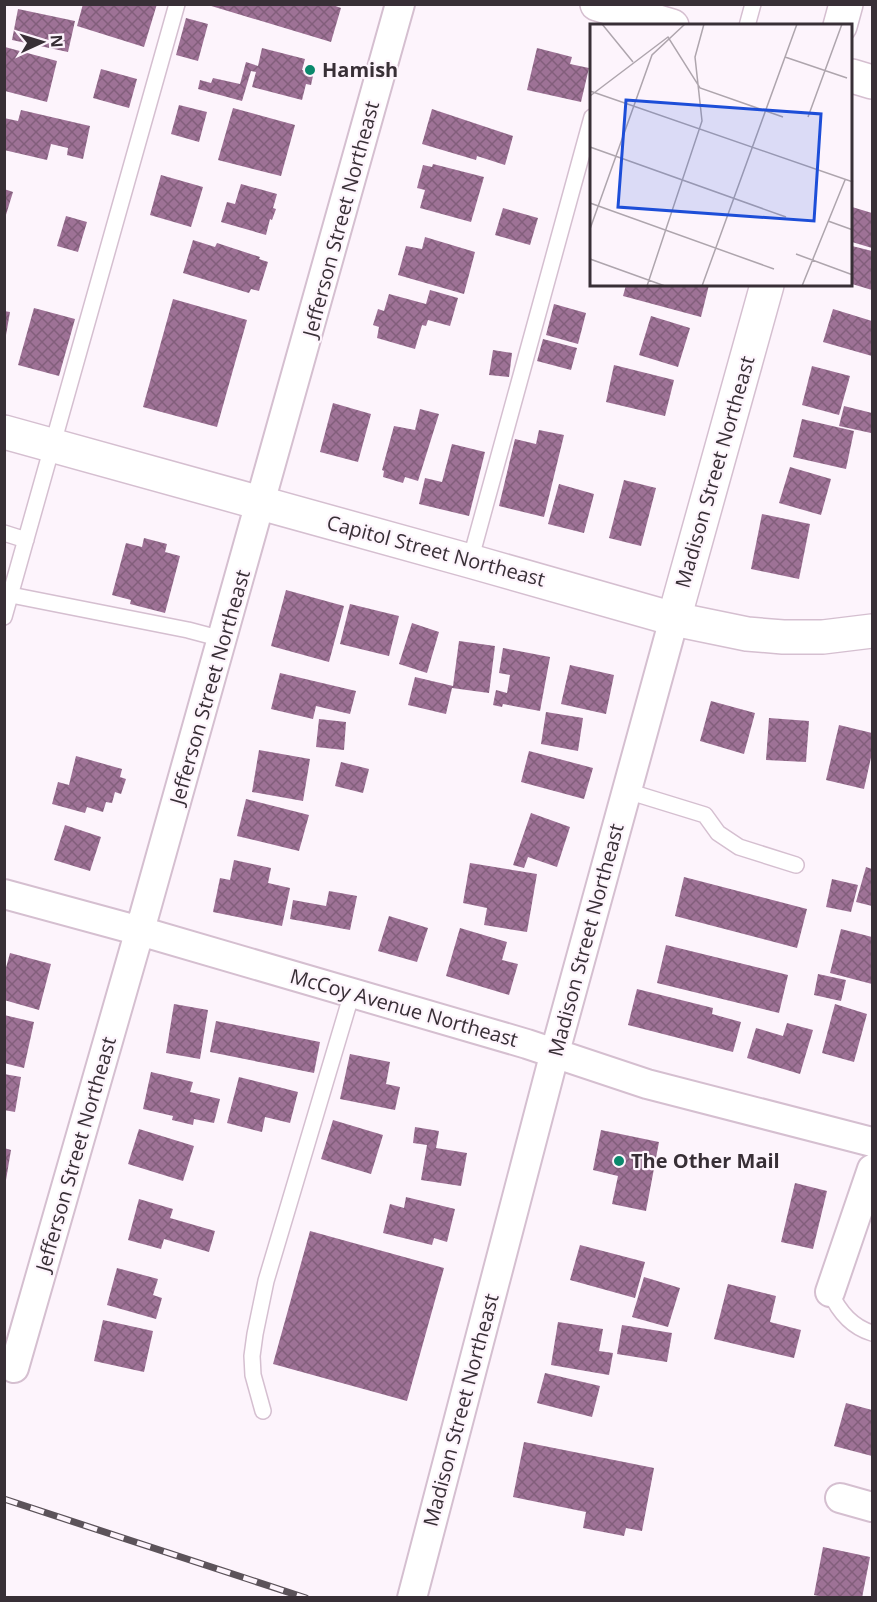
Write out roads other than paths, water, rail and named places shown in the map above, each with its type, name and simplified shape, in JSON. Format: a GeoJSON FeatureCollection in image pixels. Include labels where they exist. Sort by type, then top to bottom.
{"type":"FeatureCollection","features":[{"type":"Feature","properties":{"kind":"main road"},"geometry":{"type":"LineString","coordinates":[[841,24],[846,4]]}},
{"type":"Feature","properties":{"kind":"main road"},"geometry":{"type":"LineString","coordinates":[[612,14],[662,24]]}},
{"type":"Feature","properties":{"kind":"main road"},"geometry":{"type":"LineString","coordinates":[[853,76],[873,82]]}},
{"type":"Feature","properties":{"kind":"main road","name":"Madison Street Northeast"},"geometry":{"type":"LineString","coordinates":[[674,619],[767,286]]}},
{"type":"Feature","properties":{"kind":"main road","name":"Capitol Street Northeast"},"geometry":{"type":"LineString","coordinates":[[4,432],[674,619],[747,634],[783,637],[823,637],[873,631]]}},
{"type":"Feature","properties":{"kind":"street","name":"Jefferson Street Northeast"},"geometry":{"type":"LineString","coordinates":[[14,1368],[263,503],[400,4]]}},
{"type":"Feature","properties":{"kind":"street","name":"Madison Street Northeast"},"geometry":{"type":"LineString","coordinates":[[412,1598],[555,1052],[674,619]]}},
{"type":"Feature","properties":{"kind":"street","name":"McCoy Avenue Northeast"},"geometry":{"type":"LineString","coordinates":[[4,894],[140,931],[555,1052],[647,1084],[873,1142]]}},
{"type":"Feature","properties":{"kind":"street"},"geometry":{"type":"LineString","coordinates":[[830,1292],[873,1169]]}},
{"type":"Feature","properties":{"kind":"street"},"geometry":{"type":"LineString","coordinates":[[840,1498],[873,1507]]}},
{"type":"Feature","properties":{"kind":"lane"},"geometry":{"type":"LineString","coordinates":[[4,617],[177,4]]}},
{"type":"Feature","properties":{"kind":"lane"},"geometry":{"type":"LineString","coordinates":[[748,24],[753,4]]}},
{"type":"Feature","properties":{"kind":"lane"},"geometry":{"type":"LineString","coordinates":[[470,561],[590,124]]}},
{"type":"Feature","properties":{"kind":"lane"},"geometry":{"type":"LineString","coordinates":[[4,533],[26,540]]}},
{"type":"Feature","properties":{"kind":"lane"},"geometry":{"type":"LineString","coordinates":[[11,595],[188,630],[222,639]]}},
{"type":"Feature","properties":{"kind":"lane"},"geometry":{"type":"LineString","coordinates":[[627,791],[705,815],[718,833],[739,847],[796,866]]}},
{"type":"Feature","properties":{"kind":"lane"},"geometry":{"type":"LineString","coordinates":[[263,1411],[253,1375],[252,1356],[259,1313],[266,1281],[352,993]]}},
{"type":"Feature","properties":{"kind":"lane"},"geometry":{"type":"LineString","coordinates":[[830,1292],[844,1316],[860,1329],[873,1333]]}},
{"type":"Feature","properties":{"kind":"railway"},"geometry":{"type":"LineString","coordinates":[[4,1499],[306,1598]]}},
{"type":"Feature","properties":{"kind":"place","name":"Hamish"},"geometry":{"type":"Point","coordinates":[310,70]}},
{"type":"Feature","properties":{"kind":"place","name":"The Other Mail"},"geometry":{"type":"Point","coordinates":[619,1161]}}]}
